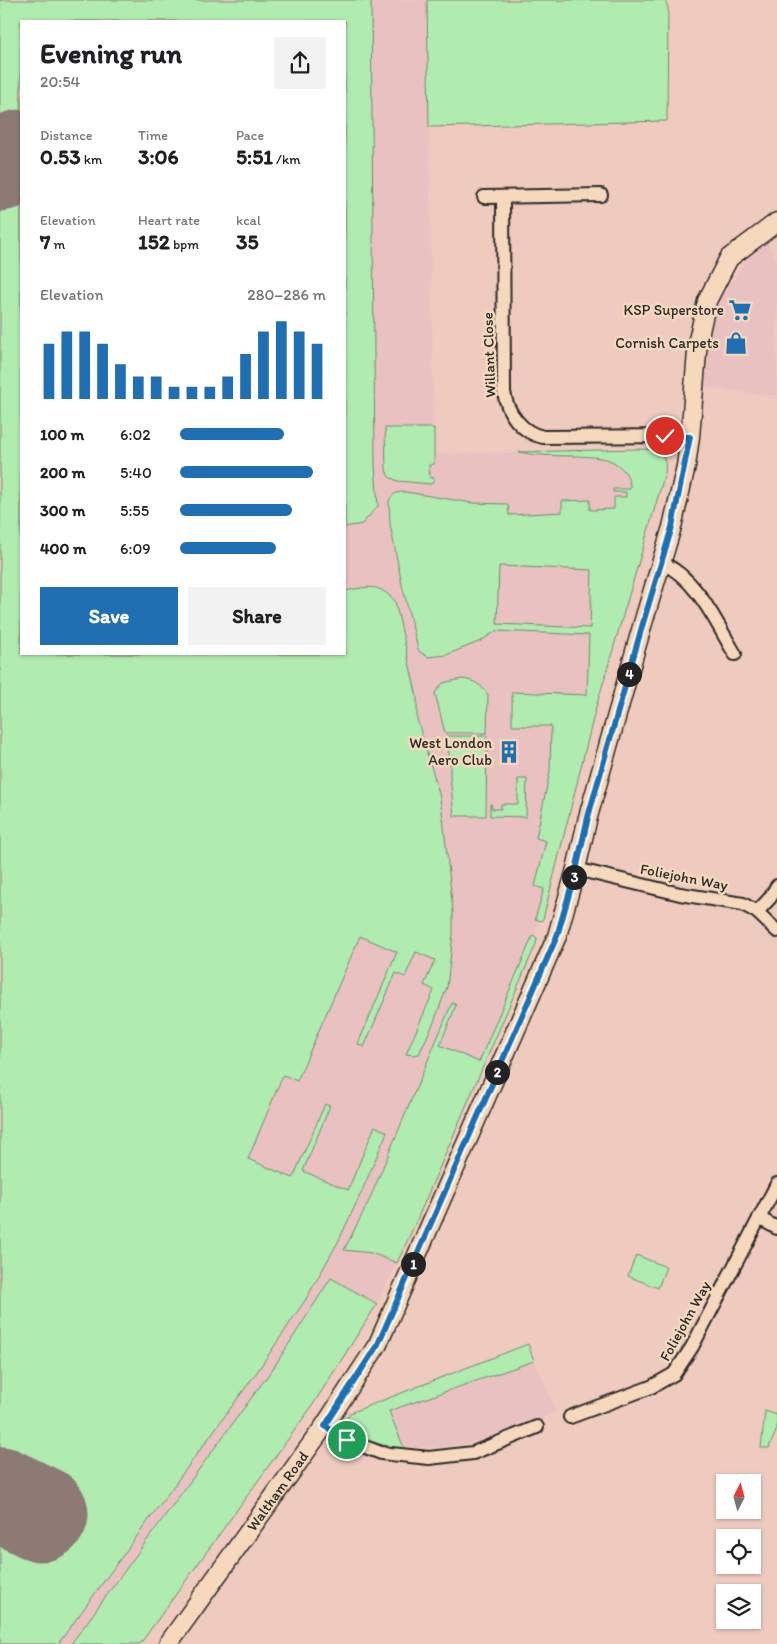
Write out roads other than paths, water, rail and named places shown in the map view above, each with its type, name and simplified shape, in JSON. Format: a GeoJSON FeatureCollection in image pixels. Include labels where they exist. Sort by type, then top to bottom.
{"type":"FeatureCollection","features":[{"type":"Feature","properties":{"kind":"street"},"geometry":{"type":"LineString","coordinates":[[484,197],[601,195]]}},
{"type":"Feature","properties":{"kind":"street","name":"Willant Close"},"geometry":{"type":"LineString","coordinates":[[503,197],[504,392],[507,406],[516,420],[530,432],[544,437],[690,437]]}},
{"type":"Feature","properties":{"kind":"street","name":"Waltham Road"},"geometry":{"type":"LineString","coordinates":[[168,1644],[325,1426],[378,1344],[557,936],[576,870],[588,817],[672,527],[690,437],[698,340],[707,301],[729,258],[771,224],[777,222]]}},
{"type":"Feature","properties":{"kind":"street"},"geometry":{"type":"LineString","coordinates":[[662,563],[670,567],[696,590],[734,654]]}},
{"type":"Feature","properties":{"kind":"street","name":"Foliejohn Way"},"geometry":{"type":"LineString","coordinates":[[576,870],[680,894],[743,904],[757,912],[777,930]]}},
{"type":"Feature","properties":{"kind":"street"},"geometry":{"type":"LineString","coordinates":[[757,912],[770,898],[777,886]]}},
{"type":"Feature","properties":{"kind":"street","name":"Foliejohn Way"},"geometry":{"type":"LineString","coordinates":[[570,1417],[651,1387],[674,1374],[692,1347],[777,1184]]}},
{"type":"Feature","properties":{"kind":"street"},"geometry":{"type":"LineString","coordinates":[[759,1218],[777,1228]]}},
{"type":"Feature","properties":{"kind":"street"},"geometry":{"type":"LineString","coordinates":[[325,1426],[347,1440],[381,1452],[429,1458],[473,1453],[537,1427]]}},
{"type":"Feature","properties":{"kind":"place","name":"KSP Superstore"},"geometry":{"type":"Point","coordinates":[740,310]}},
{"type":"Feature","properties":{"kind":"place","name":"Cornish Carpets"},"geometry":{"type":"Point","coordinates":[736,343]}},
{"type":"Feature","properties":{"kind":"place","name":"West London Aero Club"},"geometry":{"type":"Point","coordinates":[509,752]}}]}
